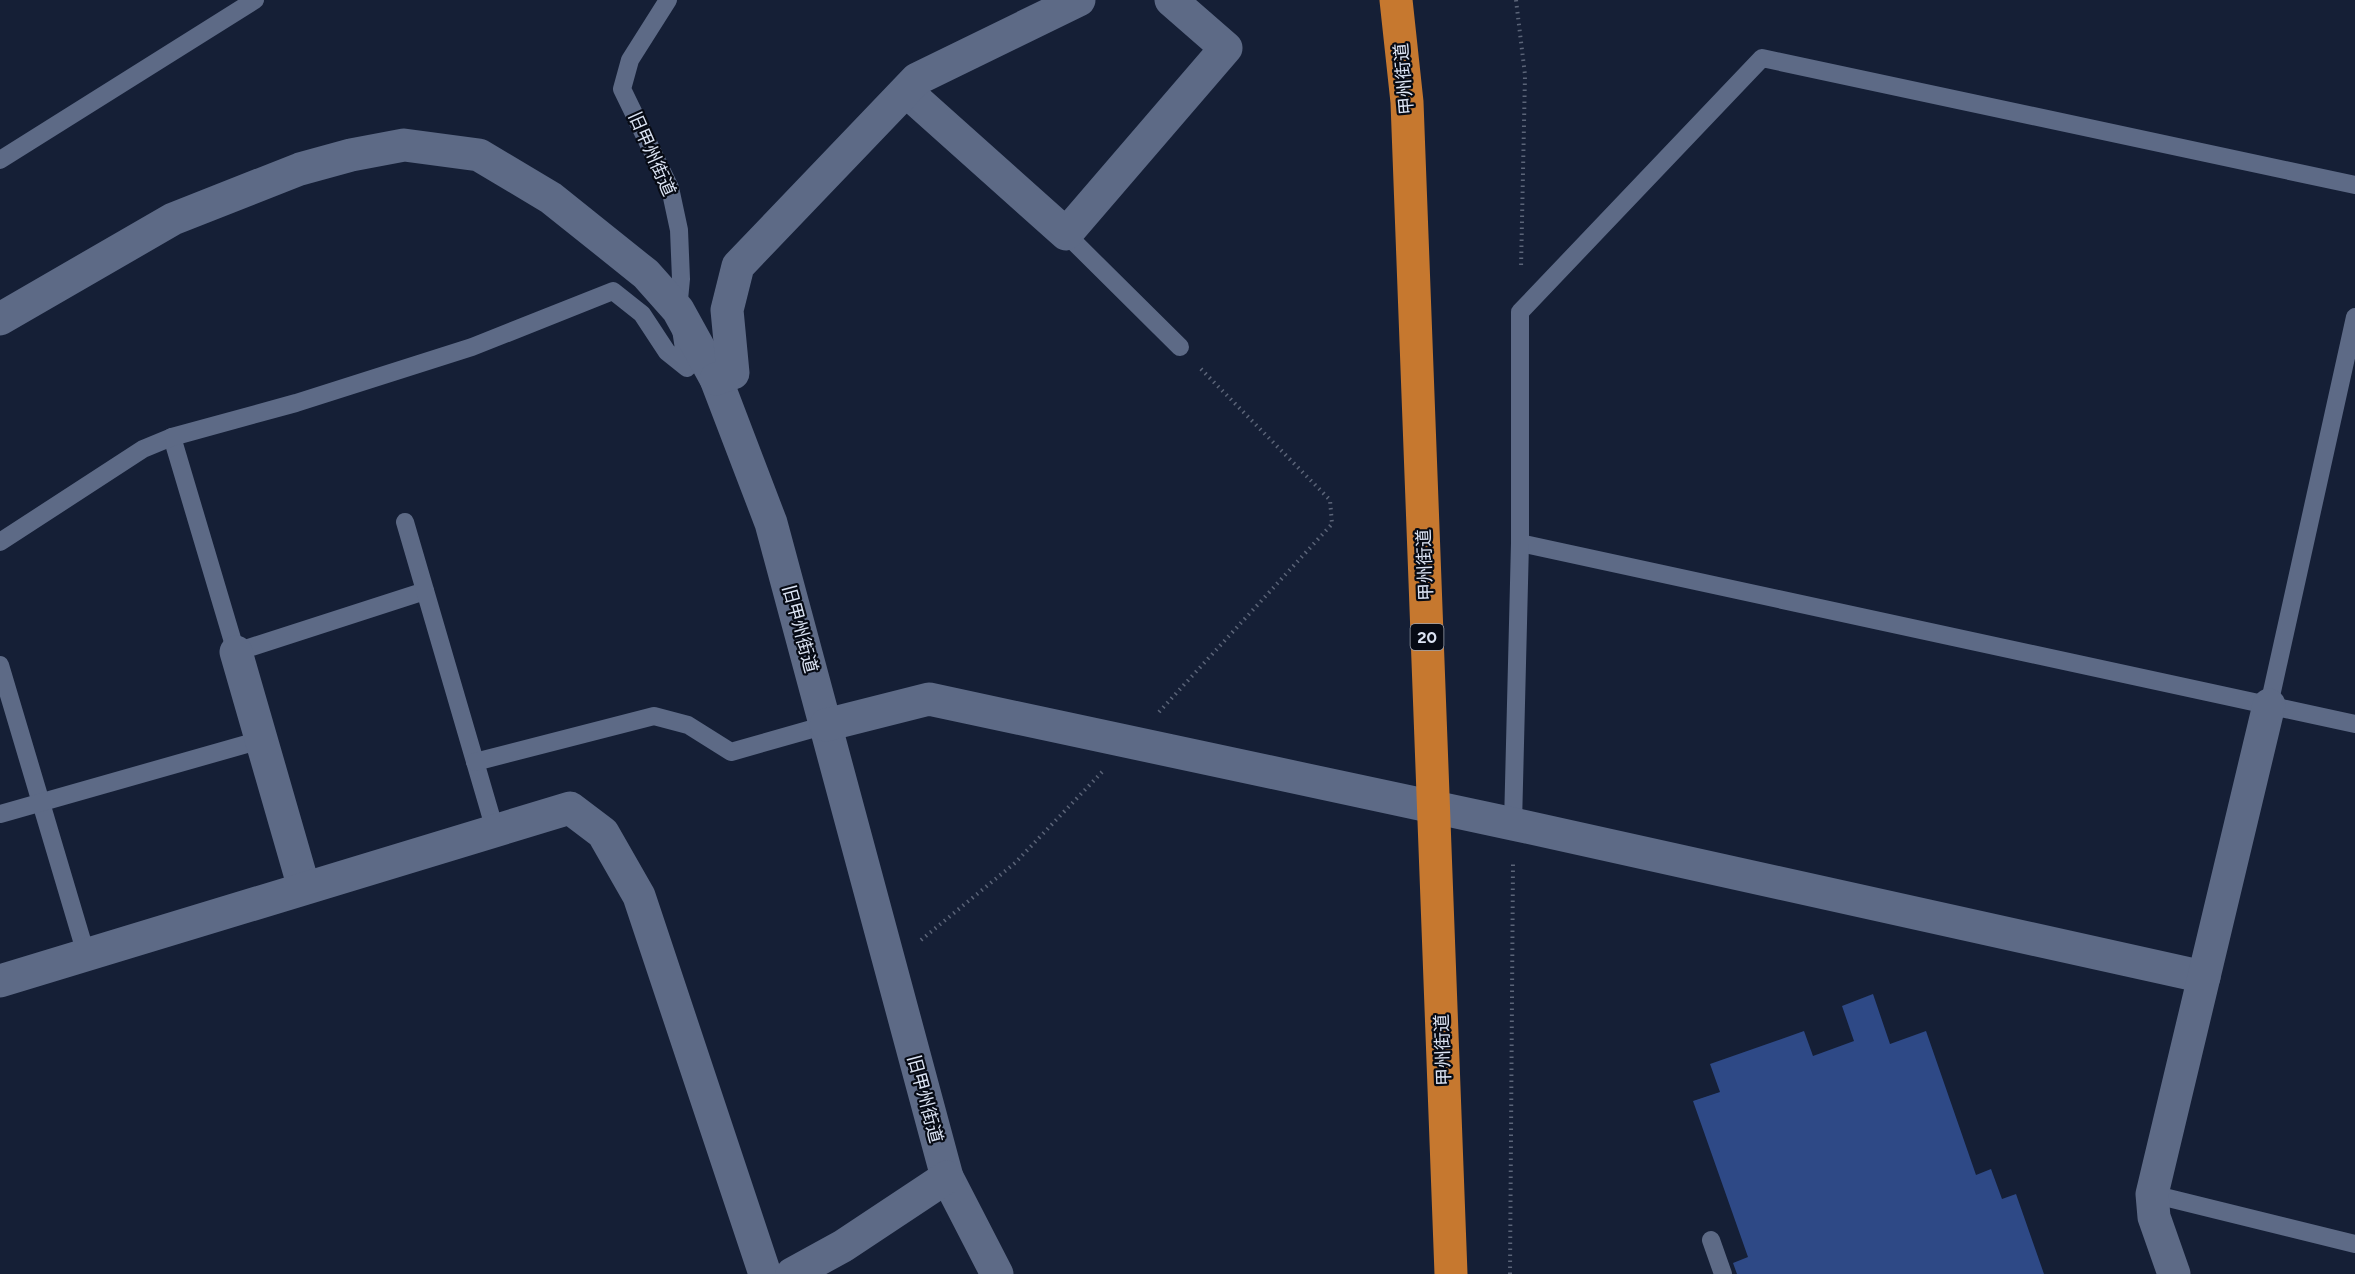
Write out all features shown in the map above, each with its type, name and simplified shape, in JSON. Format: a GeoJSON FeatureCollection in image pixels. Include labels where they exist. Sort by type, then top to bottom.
{"type":"FeatureCollection","features":[{"type":"Feature","properties":{"kind":"highway","name":"甲州街道"},"geometry":{"type":"LineString","coordinates":[[1395,0],[1407,102],[1451,1274]]}},
{"type":"Feature","properties":{"kind":"street"},"geometry":{"type":"LineString","coordinates":[[716,379],[733,373],[727,310],[738,266],[917,79],[1079,0]]}},
{"type":"Feature","properties":{"kind":"street"},"geometry":{"type":"LineString","coordinates":[[906,91],[1066,234],[1226,48],[1171,0]]}},
{"type":"Feature","properties":{"kind":"street"},"geometry":{"type":"LineString","coordinates":[[0,319],[173,219],[300,169],[351,155],[404,145],[479,155],[551,198],[646,274],[678,310]]}},
{"type":"Feature","properties":{"kind":"street","name":"旧甲州街道"},"geometry":{"type":"LineString","coordinates":[[678,310],[716,379],[771,523],[946,1177],[997,1274]]}},
{"type":"Feature","properties":{"kind":"street"},"geometry":{"type":"LineString","coordinates":[[236,652],[304,888]]}},
{"type":"Feature","properties":{"kind":"street"},"geometry":{"type":"LineString","coordinates":[[826,725],[929,699],[1513,824],[2204,976]]}},
{"type":"Feature","properties":{"kind":"street"},"geometry":{"type":"LineString","coordinates":[[2174,1274],[2154,1217],[2152,1194],[2269,705]]}},
{"type":"Feature","properties":{"kind":"street"},"geometry":{"type":"LineString","coordinates":[[0,981],[570,808],[603,833],[639,896],[765,1274]]}},
{"type":"Feature","properties":{"kind":"street"},"geometry":{"type":"LineString","coordinates":[[792,1274],[843,1246],[946,1177]]}},
{"type":"Feature","properties":{"kind":"lane"},"geometry":{"type":"LineString","coordinates":[[0,160],[255,0]]}},
{"type":"Feature","properties":{"kind":"lane","name":"旧甲州街道"},"geometry":{"type":"LineString","coordinates":[[668,0],[630,60],[622,89],[670,188],[679,230],[681,279],[678,310]]}},
{"type":"Feature","properties":{"kind":"lane"},"geometry":{"type":"LineString","coordinates":[[1513,824],[1520,543],[1520,312],[1762,58],[2355,185]]}},
{"type":"Feature","properties":{"kind":"lane"},"geometry":{"type":"LineString","coordinates":[[1066,234],[1180,347]]}},
{"type":"Feature","properties":{"kind":"lane"},"geometry":{"type":"LineString","coordinates":[[0,542],[143,449],[172,437],[296,403],[472,347],[613,291],[642,314],[667,352],[687,368],[678,310]]}},
{"type":"Feature","properties":{"kind":"lane"},"geometry":{"type":"LineString","coordinates":[[2269,705],[2355,317]]}},
{"type":"Feature","properties":{"kind":"lane"},"geometry":{"type":"LineString","coordinates":[[172,437],[236,652],[425,591]]}},
{"type":"Feature","properties":{"kind":"lane"},"geometry":{"type":"LineString","coordinates":[[405,522],[495,830]]}},
{"type":"Feature","properties":{"kind":"lane"},"geometry":{"type":"LineString","coordinates":[[1520,543],[2355,724]]}},
{"type":"Feature","properties":{"kind":"lane"},"geometry":{"type":"LineString","coordinates":[[0,665],[86,954]]}},
{"type":"Feature","properties":{"kind":"lane"},"geometry":{"type":"LineString","coordinates":[[475,762],[654,716],[688,725],[731,752],[826,725]]}},
{"type":"Feature","properties":{"kind":"lane"},"geometry":{"type":"LineString","coordinates":[[0,814],[261,740]]}},
{"type":"Feature","properties":{"kind":"lane"},"geometry":{"type":"LineString","coordinates":[[2152,1194],[2355,1244]]}},
{"type":"Feature","properties":{"kind":"lane"},"geometry":{"type":"LineString","coordinates":[[1711,1240],[1723,1274]]}},
{"type":"Feature","properties":{"kind":"path"},"geometry":{"type":"LineString","coordinates":[[1516,0],[1526,75],[1520,312]]}},
{"type":"Feature","properties":{"kind":"path"},"geometry":{"type":"LineString","coordinates":[[889,966],[1014,863],[1131,742],[1332,524],[1330,500],[1180,347]]}},
{"type":"Feature","properties":{"kind":"path"},"geometry":{"type":"LineString","coordinates":[[1510,1274],[1513,824]]}},
{"type":"Feature","properties":{"kind":"building"},"geometry":{"type":"Polygon","coordinates":[[[1873,994],[1890,1044],[1926,1031],[1976,1175],[1991,1169],[2002,1199],[2016,1194],[2044,1274],[1737,1274],[1733,1263],[1748,1257],[1693,1101],[1720,1092],[1710,1064],[1804,1031],[1813,1056],[1854,1041],[1842,1006],[1873,994]]]}}]}
